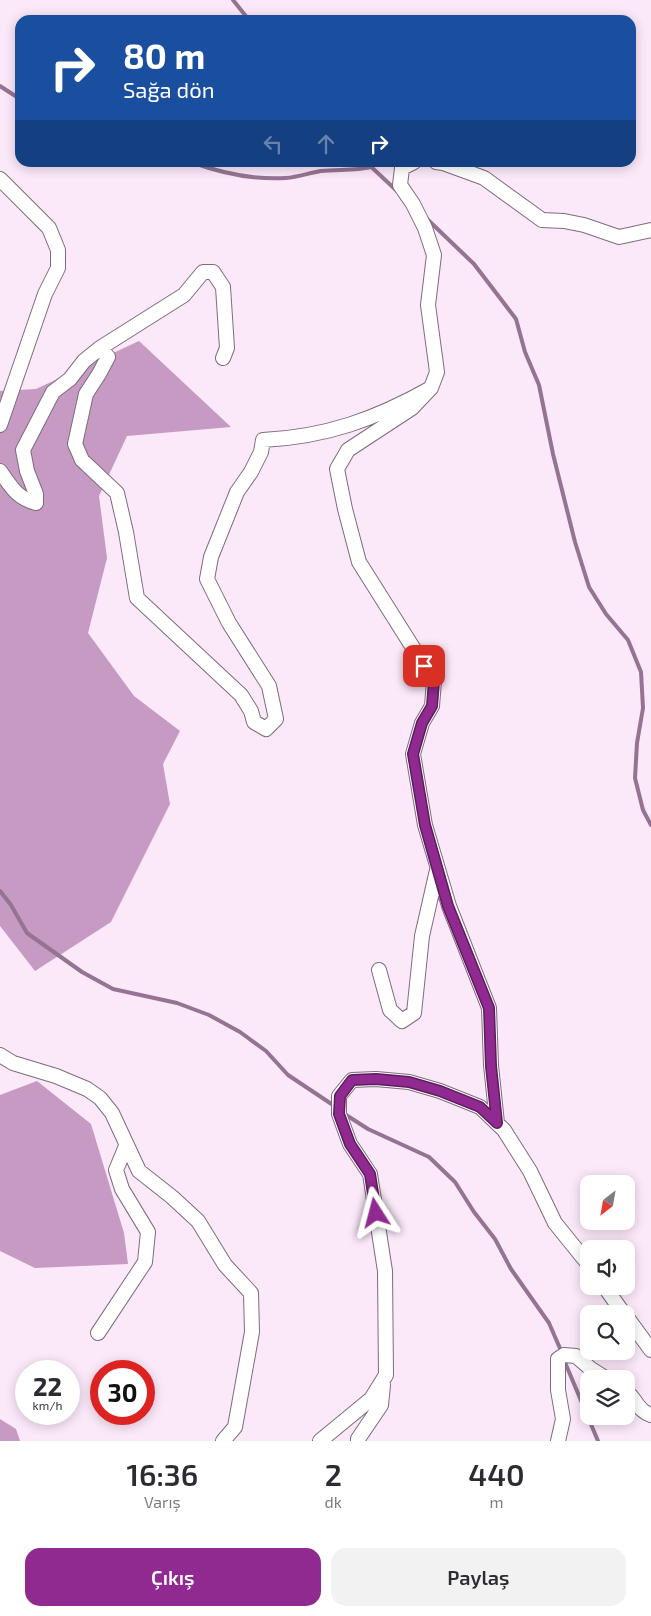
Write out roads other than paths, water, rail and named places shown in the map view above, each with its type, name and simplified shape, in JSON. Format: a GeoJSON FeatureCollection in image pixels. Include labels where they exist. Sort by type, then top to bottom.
{"type":"FeatureCollection","features":[{"type":"Feature","properties":{"kind":"street"},"geometry":{"type":"LineString","coordinates":[[404,167],[402,168],[400,185],[413,204],[425,228],[434,254],[428,305],[437,372],[431,388],[412,408],[348,450],[338,469],[345,508],[359,562],[434,681],[432,706],[422,723],[413,754],[425,825],[448,906],[489,1008],[491,1066],[497,1123]]}},
{"type":"Feature","properties":{"kind":"street"},"geometry":{"type":"LineString","coordinates":[[454,167],[484,178],[542,220],[564,221],[584,225],[619,237],[651,230]]}},
{"type":"Feature","properties":{"kind":"street"},"geometry":{"type":"LineString","coordinates":[[0,179],[49,228],[58,250],[58,268],[45,294],[0,425]]}},
{"type":"Feature","properties":{"kind":"street"},"geometry":{"type":"LineString","coordinates":[[0,471],[12,489],[25,500],[36,503],[36,494],[23,450],[53,392],[70,379],[84,361],[100,348],[184,295],[203,272],[213,272],[223,286],[227,348],[223,358]]}},
{"type":"Feature","properties":{"kind":"street"},"geometry":{"type":"LineString","coordinates":[[100,348],[108,358],[100,374],[86,394],[75,444],[82,460],[117,494],[126,532],[137,598],[241,695],[251,711],[254,722],[266,729],[276,720],[269,686],[229,623],[206,579],[211,556],[237,492],[251,472],[261,452],[262,440],[322,434],[355,424],[405,402],[431,388]]}},
{"type":"Feature","properties":{"kind":"street"},"geometry":{"type":"LineString","coordinates":[[380,970],[390,1010],[402,1021],[414,1013],[422,936],[437,866]]}},
{"type":"Feature","properties":{"kind":"street"},"geometry":{"type":"LineString","coordinates":[[0,1055],[13,1063],[56,1076],[87,1089],[100,1098],[112,1112],[126,1146],[139,1170],[172,1197],[198,1222],[225,1265],[251,1293],[252,1332],[235,1427],[223,1441]]}},
{"type":"Feature","properties":{"kind":"street"},"geometry":{"type":"LineString","coordinates":[[320,1441],[371,1399],[386,1375],[385,1271],[370,1174],[350,1144],[339,1114],[340,1096],[352,1080],[376,1079],[409,1082],[440,1091],[480,1107],[504,1130],[530,1171],[555,1223],[580,1255]]}},
{"type":"Feature","properties":{"kind":"street"},"geometry":{"type":"LineString","coordinates":[[98,1333],[145,1262],[148,1232],[122,1189],[116,1170],[126,1146]]}},
{"type":"Feature","properties":{"kind":"street"},"geometry":{"type":"LineString","coordinates":[[635,1328],[651,1350]]}},
{"type":"Feature","properties":{"kind":"street"},"geometry":{"type":"LineString","coordinates":[[558,1441],[563,1419],[558,1390],[558,1359],[564,1355],[576,1356],[591,1370]]}},
{"type":"Feature","properties":{"kind":"street"},"geometry":{"type":"LineString","coordinates":[[358,1441],[380,1405],[383,1379]]}},
{"type":"Feature","properties":{"kind":"street"},"geometry":{"type":"LineString","coordinates":[[635,1401],[642,1411],[651,1415]]}},
{"type":"Feature","properties":{"kind":"waterway"},"geometry":{"type":"LineString","coordinates":[[233,0],[245,15]]}},
{"type":"Feature","properties":{"kind":"waterway"},"geometry":{"type":"LineString","coordinates":[[0,86],[15,96]]}},
{"type":"Feature","properties":{"kind":"waterway"},"geometry":{"type":"LineString","coordinates":[[207,167],[238,175],[262,178],[290,177],[321,171],[371,167]]}},
{"type":"Feature","properties":{"kind":"waterway"},"geometry":{"type":"LineString","coordinates":[[371,167],[397,191]]}},
{"type":"Feature","properties":{"kind":"waterway"},"geometry":{"type":"LineString","coordinates":[[426,218],[474,264],[516,319],[525,352],[539,385],[553,454],[575,542],[589,587],[606,614],[628,640],[641,672],[643,708],[637,743],[635,778],[643,810],[651,825]]}},
{"type":"Feature","properties":{"kind":"waterway"},"geometry":{"type":"LineString","coordinates":[[0,891],[11,905],[27,933],[82,972],[113,989],[177,1003],[209,1015],[240,1032],[266,1051],[288,1075],[336,1107]]}},
{"type":"Feature","properties":{"kind":"waterway"},"geometry":{"type":"LineString","coordinates":[[343,1113],[368,1129],[429,1157],[455,1182],[474,1212],[495,1239],[511,1269],[549,1323],[562,1353]]}},
{"type":"Feature","properties":{"kind":"waterway"},"geometry":{"type":"LineString","coordinates":[[564,1360],[598,1441]]}}]}
